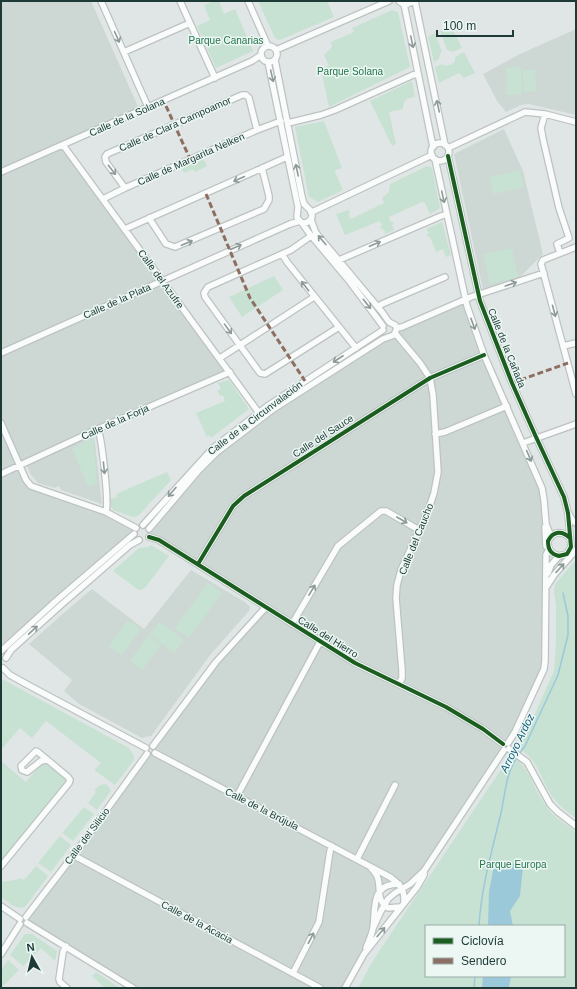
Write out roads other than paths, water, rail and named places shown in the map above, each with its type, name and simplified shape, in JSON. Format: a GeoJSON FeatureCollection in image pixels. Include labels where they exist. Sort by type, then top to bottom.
{"type":"FeatureCollection","features":[{"type":"Feature","properties":{"kind":"street"},"geometry":{"type":"LineString","coordinates":[[101,1],[148,107]]}},
{"type":"Feature","properties":{"kind":"street"},"geometry":{"type":"LineString","coordinates":[[180,1],[215,78]]}},
{"type":"Feature","properties":{"kind":"street"},"geometry":{"type":"LineString","coordinates":[[248,1],[268,46],[276,50]]}},
{"type":"Feature","properties":{"kind":"street"},"geometry":{"type":"LineString","coordinates":[[276,50],[389,1]]}},
{"type":"Feature","properties":{"kind":"street"},"geometry":{"type":"LineString","coordinates":[[312,212],[434,157],[442,160],[448,156],[414,1],[409,4],[402,2],[418,74],[434,157],[465,300],[484,355],[542,488],[546,524],[545,661],[544,669],[508,748],[424,871],[410,884],[400,886],[389,885],[379,894],[375,902],[373,928]]}},
{"type":"Feature","properties":{"kind":"street"},"geometry":{"type":"LineString","coordinates":[[124,52],[190,23]]}},
{"type":"Feature","properties":{"kind":"street"},"geometry":{"type":"LineString","coordinates":[[268,46],[263,49],[264,59],[281,121],[298,211],[297,217],[350,282],[383,328],[384,333],[388,336],[392,336],[402,327],[465,300],[544,273]]}},
{"type":"Feature","properties":{"kind":"street"},"geometry":{"type":"LineString","coordinates":[[276,50],[277,54],[275,60],[302,197],[307,208],[312,212]]}},
{"type":"Feature","properties":{"kind":"street"},"geometry":{"type":"LineString","coordinates":[[264,59],[275,60]]}},
{"type":"Feature","properties":{"kind":"street","name":"Calle de la Solana"},"geometry":{"type":"LineString","coordinates":[[1,172],[252,61],[264,59]]}},
{"type":"Feature","properties":{"kind":"street"},"geometry":{"type":"LineString","coordinates":[[288,123],[335,110],[418,74]]}},
{"type":"Feature","properties":{"kind":"street","name":"Calle de Clara Campoamor"},"geometry":{"type":"LineString","coordinates":[[125,188],[106,162],[105,158],[107,154],[242,94],[249,98],[257,130]]}},
{"type":"Feature","properties":{"kind":"street"},"geometry":{"type":"LineString","coordinates":[[433,147],[440,143],[447,146],[525,112],[545,114],[576,122]]}},
{"type":"Feature","properties":{"kind":"street"},"geometry":{"type":"LineString","coordinates":[[545,114],[541,128],[543,139],[559,208],[570,238],[557,244],[560,253]]}},
{"type":"Feature","properties":{"kind":"street","name":"Calle de Margarita Nelken"},"geometry":{"type":"LineString","coordinates":[[103,199],[257,130],[281,121]]}},
{"type":"Feature","properties":{"kind":"street","name":"Calle del Azufre"},"geometry":{"type":"LineString","coordinates":[[64,145],[259,413]]}},
{"type":"Feature","properties":{"kind":"street","name":"Calle de la Cañada"},"geometry":{"type":"LineString","coordinates":[[448,156],[478,295],[500,354],[536,438],[564,497],[572,538]]}},
{"type":"Feature","properties":{"kind":"street"},"geometry":{"type":"LineString","coordinates":[[125,229],[287,157]]}},
{"type":"Feature","properties":{"kind":"street"},"geometry":{"type":"LineString","coordinates":[[149,218],[166,244],[175,247],[264,209],[269,200],[269,196],[262,168]]}},
{"type":"Feature","properties":{"kind":"street"},"geometry":{"type":"LineString","coordinates":[[298,211],[300,209],[307,208]]}},
{"type":"Feature","properties":{"kind":"street"},"geometry":{"type":"LineString","coordinates":[[312,212],[311,220],[314,230],[389,322],[392,323],[396,331]]}},
{"type":"Feature","properties":{"kind":"street"},"geometry":{"type":"LineString","coordinates":[[339,260],[447,214]]}},
{"type":"Feature","properties":{"kind":"street"},"geometry":{"type":"LineString","coordinates":[[301,222],[308,222],[311,220]]}},
{"type":"Feature","properties":{"kind":"street","name":"Calle de la Plata"},"geometry":{"type":"LineString","coordinates":[[1,353],[290,224],[301,222]]}},
{"type":"Feature","properties":{"kind":"street"},"geometry":{"type":"LineString","coordinates":[[311,236],[291,250],[208,287],[204,293],[205,297],[260,373],[263,374],[339,327]]}},
{"type":"Feature","properties":{"kind":"street"},"geometry":{"type":"LineString","coordinates":[[576,246],[543,260],[541,264],[576,394]]}},
{"type":"Feature","properties":{"kind":"street"},"geometry":{"type":"LineString","coordinates":[[282,254],[314,297],[356,348]]}},
{"type":"Feature","properties":{"kind":"street"},"geometry":{"type":"LineString","coordinates":[[378,307],[445,277]]}},
{"type":"Feature","properties":{"kind":"street"},"geometry":{"type":"LineString","coordinates":[[220,358],[314,297]]}},
{"type":"Feature","properties":{"kind":"street"},"geometry":{"type":"LineString","coordinates":[[383,328],[389,322]]}},
{"type":"Feature","properties":{"kind":"street","name":"Calle de la Circunvalación"},"geometry":{"type":"LineString","coordinates":[[143,525],[208,452],[259,413],[356,348],[383,328]]}},
{"type":"Feature","properties":{"kind":"street","name":"Calle del Caucho"},"geometry":{"type":"LineString","coordinates":[[396,331],[420,362],[430,378],[433,395],[438,472],[434,493],[401,570],[396,592],[402,670],[402,678],[399,684]]}},
{"type":"Feature","properties":{"kind":"street","name":"Calle de la Circunvalación"},"geometry":{"type":"LineString","coordinates":[[149,529],[198,470],[217,452],[278,406],[388,336]]}},
{"type":"Feature","properties":{"kind":"street"},"geometry":{"type":"LineString","coordinates":[[563,346],[576,342]]}},
{"type":"Feature","properties":{"kind":"street","name":"Calle del Sauce"},"geometry":{"type":"LineString","coordinates":[[198,564],[234,506],[244,496],[430,378],[484,355]]}},
{"type":"Feature","properties":{"kind":"street","name":"Calle de la Forja"},"geometry":{"type":"LineString","coordinates":[[1,474],[98,429],[230,372]]}},
{"type":"Feature","properties":{"kind":"street"},"geometry":{"type":"LineString","coordinates":[[435,434],[445,432],[507,406]]}},
{"type":"Feature","properties":{"kind":"street"},"geometry":{"type":"LineString","coordinates":[[1,422],[19,466],[26,480],[32,486],[106,512],[136,528]]}},
{"type":"Feature","properties":{"kind":"street"},"geometry":{"type":"LineString","coordinates":[[523,443],[576,424]]}},
{"type":"Feature","properties":{"kind":"street"},"geometry":{"type":"LineString","coordinates":[[98,429],[101,441],[107,500],[106,512]]}},
{"type":"Feature","properties":{"kind":"street"},"geometry":{"type":"LineString","coordinates":[[292,624],[338,546],[381,511],[386,511],[419,530]]}},
{"type":"Feature","properties":{"kind":"street"},"geometry":{"type":"LineString","coordinates":[[568,513],[572,520],[576,523]]}},
{"type":"Feature","properties":{"kind":"street"},"geometry":{"type":"LineString","coordinates":[[546,524],[551,537]]}},
{"type":"Feature","properties":{"kind":"street"},"geometry":{"type":"LineString","coordinates":[[6,658],[1,652],[57,600],[134,534],[136,528],[143,525],[149,529],[150,532],[149,537],[145,541],[139,540],[134,534]]}},
{"type":"Feature","properties":{"kind":"street"},"geometry":{"type":"LineString","coordinates":[[559,556],[551,553],[549,549],[548,542],[554,534],[560,532],[572,538],[572,547],[574,549]]}},
{"type":"Feature","properties":{"kind":"street","name":"Calle del Hierro"},"geometry":{"type":"LineString","coordinates":[[149,537],[159,540],[355,663],[446,707],[483,729],[521,756],[531,767],[550,804],[576,826]]}},
{"type":"Feature","properties":{"kind":"street"},"geometry":{"type":"LineString","coordinates":[[139,540],[61,605],[11,650],[6,658],[7,663],[2,668],[10,675],[146,748]]}},
{"type":"Feature","properties":{"kind":"street"},"geometry":{"type":"LineString","coordinates":[[546,555],[549,549]]}},
{"type":"Feature","properties":{"kind":"street"},"geometry":{"type":"LineString","coordinates":[[546,577],[551,565],[559,556],[567,554],[574,549]]}},
{"type":"Feature","properties":{"kind":"street"},"geometry":{"type":"LineString","coordinates":[[546,588],[574,549]]}},
{"type":"Feature","properties":{"kind":"street"},"geometry":{"type":"LineString","coordinates":[[146,748],[145,750],[147,754],[150,755],[216,662],[266,607]]}},
{"type":"Feature","properties":{"kind":"street"},"geometry":{"type":"LineString","coordinates":[[237,796],[320,642]]}},
{"type":"Feature","properties":{"kind":"street"},"geometry":{"type":"LineString","coordinates":[[146,748],[151,745],[154,749]]}},
{"type":"Feature","properties":{"kind":"street","name":"Calle de la Brújula"},"geometry":{"type":"LineString","coordinates":[[154,749],[237,796],[390,876],[400,886]]}},
{"type":"Feature","properties":{"kind":"street","name":"Calle del Silicio"},"geometry":{"type":"LineString","coordinates":[[1,954],[23,921],[147,754]]}},
{"type":"Feature","properties":{"kind":"street"},"geometry":{"type":"LineString","coordinates":[[1,866],[69,783],[70,780],[47,760]]}},
{"type":"Feature","properties":{"kind":"street"},"geometry":{"type":"LineString","coordinates":[[357,859],[395,785]]}},
{"type":"Feature","properties":{"kind":"street"},"geometry":{"type":"LineString","coordinates":[[293,973],[319,922],[332,846]]}},
{"type":"Feature","properties":{"kind":"street","name":"Calle de la Acacia"},"geometry":{"type":"LineString","coordinates":[[73,855],[320,988]]}},
{"type":"Feature","properties":{"kind":"street"},"geometry":{"type":"LineString","coordinates":[[370,866],[376,874],[379,894],[384,905],[392,908],[402,904]]}},
{"type":"Feature","properties":{"kind":"street"},"geometry":{"type":"LineString","coordinates":[[345,988],[364,954],[391,921],[402,904],[417,887],[424,875],[424,871]]}},
{"type":"Feature","properties":{"kind":"street"},"geometry":{"type":"LineString","coordinates":[[400,886],[404,895],[402,904]]}},
{"type":"Feature","properties":{"kind":"street"},"geometry":{"type":"LineString","coordinates":[[364,954],[373,928],[384,905],[400,886]]}},
{"type":"Feature","properties":{"kind":"street"},"geometry":{"type":"LineString","coordinates":[[1,906],[133,988]]}},
{"type":"Feature","properties":{"kind":"street"},"geometry":{"type":"LineString","coordinates":[[66,946],[63,952],[59,979],[66,988]]}},
{"type":"Feature","properties":{"kind":"water"},"geometry":{"type":"Polygon","coordinates":[[[495,860],[522,865],[520,896],[510,911],[513,925],[488,925],[489,892],[495,860]]]}},
{"type":"Feature","properties":{"kind":"water"},"geometry":{"type":"Polygon","coordinates":[[[483,977],[511,977],[509,988],[482,988],[483,977]]]}},
{"type":"Feature","properties":{"kind":"waterway","name":"Arroyo Ardoz"},"geometry":{"type":"LineString","coordinates":[[519,754],[525,746],[558,675],[568,635],[568,616],[563,593]]}},
{"type":"Feature","properties":{"kind":"waterway","name":"Arroyo Ardoz"},"geometry":{"type":"LineString","coordinates":[[479,925],[484,884],[501,813],[506,784],[510,770],[517,757]]}},
{"type":"Feature","properties":{"kind":"waterway","name":"Arroyo Ardoz"},"geometry":{"type":"LineString","coordinates":[[474,988],[475,977]]}},
{"type":"Feature","properties":{"kind":"park label","name":"Parque Canarias"},"geometry":{"type":"Point","coordinates":[226,40]}},
{"type":"Feature","properties":{"kind":"park label","name":"Parque Solana"},"geometry":{"type":"Point","coordinates":[350,71]}},
{"type":"Feature","properties":{"kind":"park label","name":"Parque Europa"},"geometry":{"type":"Point","coordinates":[513,864]}}]}
